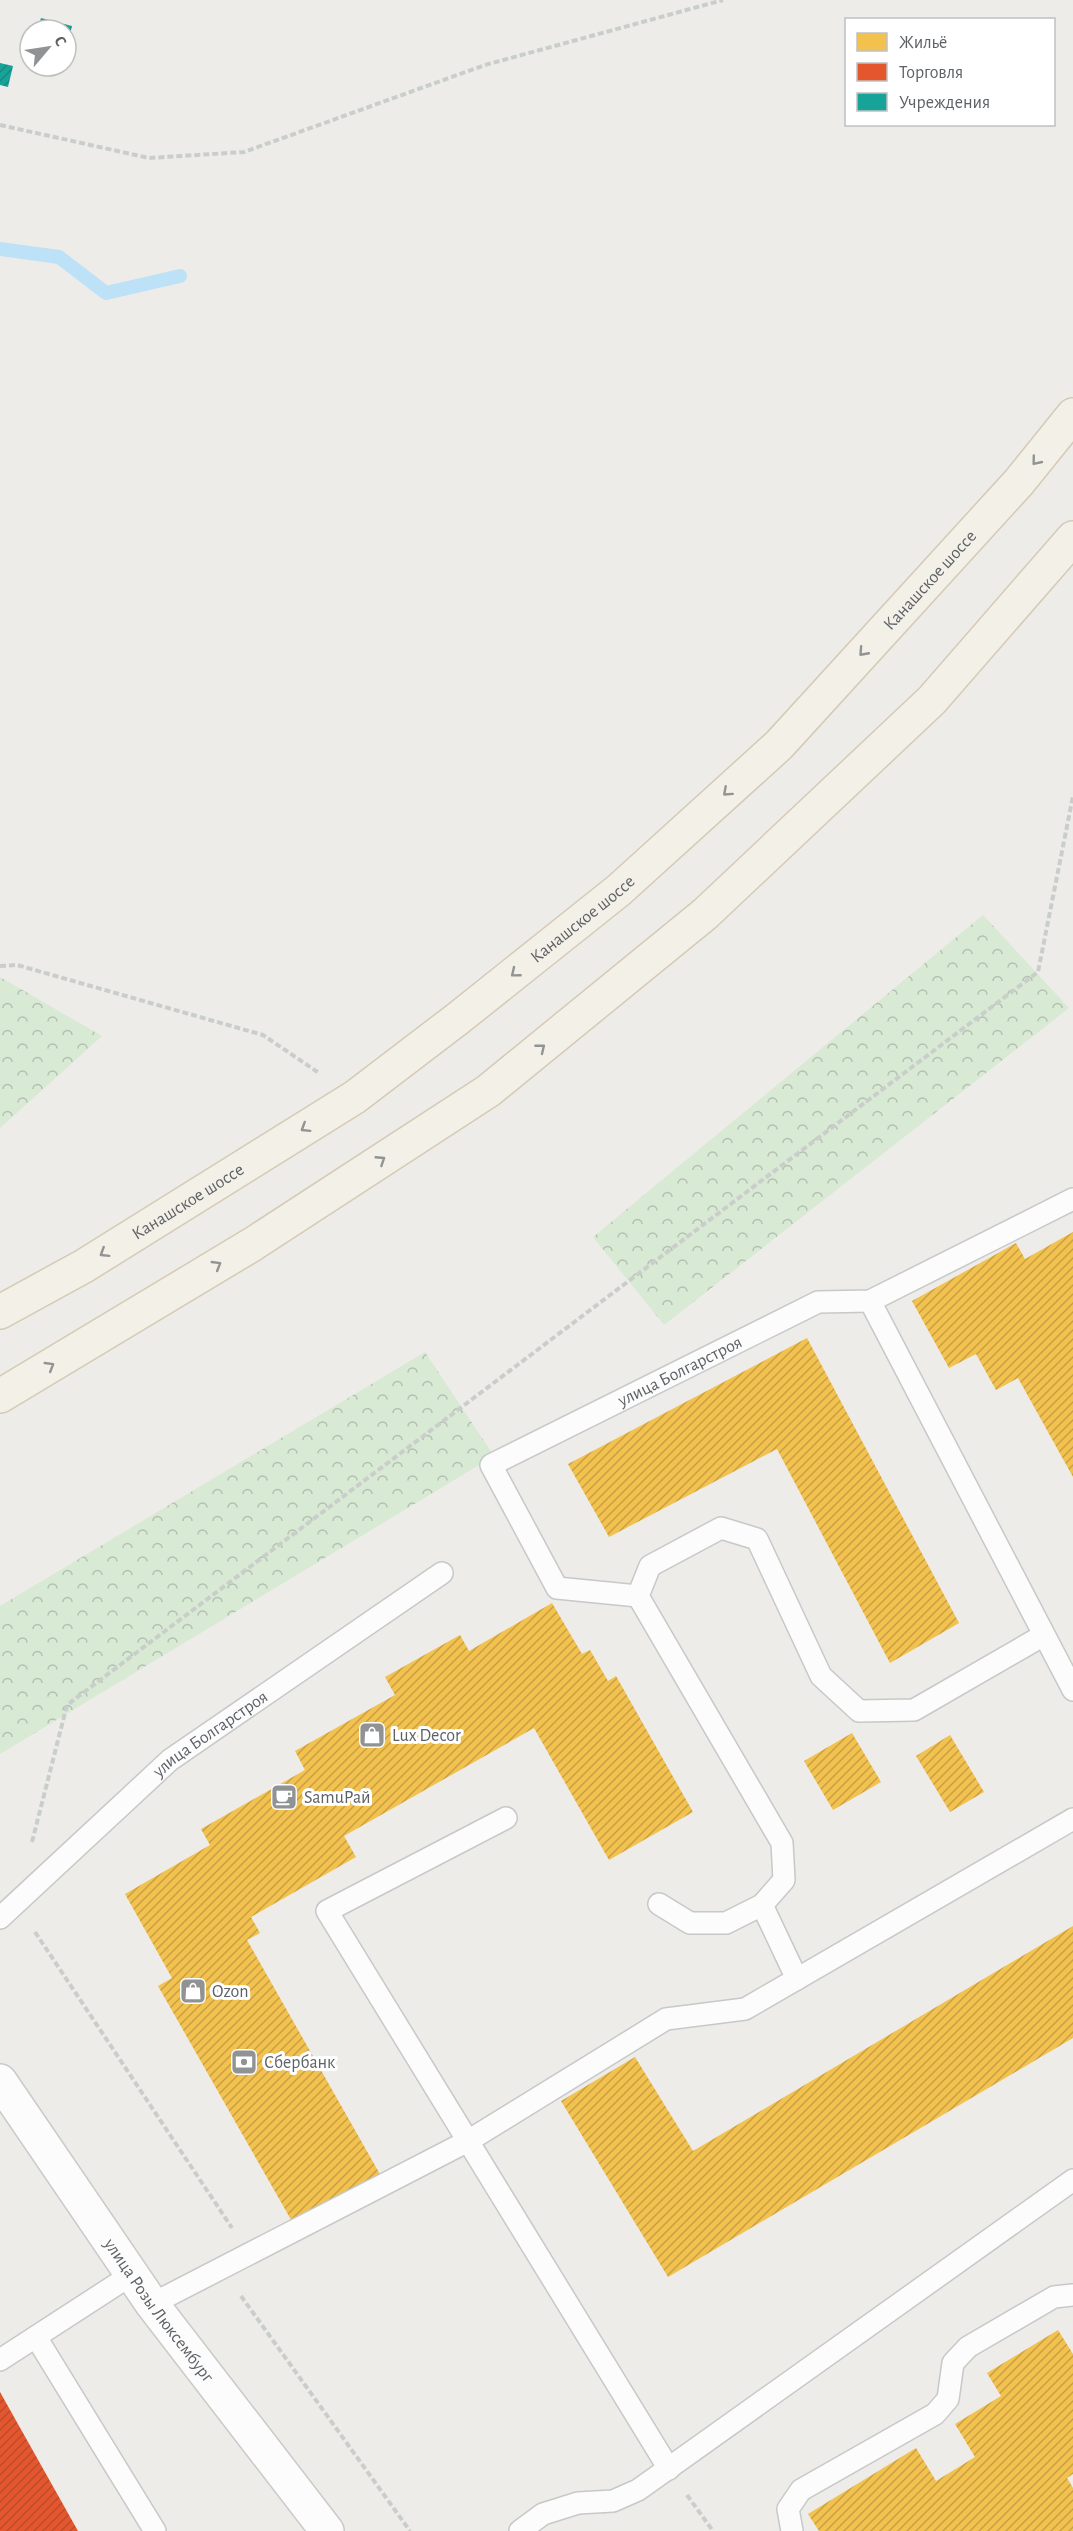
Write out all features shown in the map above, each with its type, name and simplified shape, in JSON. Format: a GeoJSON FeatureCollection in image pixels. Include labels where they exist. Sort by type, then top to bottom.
{"type":"FeatureCollection","features":[{"type":"Feature","properties":{"kind":"main road","name":"Канашское шоссе"},"geometry":{"type":"LineString","coordinates":[[0,1312],[84,1266],[355,1097],[619,890],[779,745],[1018,482],[1073,415]]}},
{"type":"Feature","properties":{"kind":"main road"},"geometry":{"type":"LineString","coordinates":[[0,1396],[253,1244],[488,1091],[705,914],[932,700],[1073,538]]}},
{"type":"Feature","properties":{"kind":"street","name":"улица Розы Люксембург"},"geometry":{"type":"LineString","coordinates":[[0,2081],[152,2304],[327,2531]]}},
{"type":"Feature","properties":{"kind":"lane","name":"улица Болгарстроя"},"geometry":{"type":"LineString","coordinates":[[638,1596],[557,1588],[491,1465],[818,1302],[870,1301],[1073,1199]]}},
{"type":"Feature","properties":{"kind":"lane"},"geometry":{"type":"LineString","coordinates":[[870,1301],[1073,1690]]}},
{"type":"Feature","properties":{"kind":"lane"},"geometry":{"type":"LineString","coordinates":[[658,1904],[690,1923],[726,1923],[762,1905],[784,1880],[782,1843],[638,1596],[650,1566],[721,1528],[757,1539],[821,1676],[859,1711],[914,1710],[1044,1635]]}},
{"type":"Feature","properties":{"kind":"lane","name":"улица Болгарстроя"},"geometry":{"type":"LineString","coordinates":[[8,1911],[170,1760],[442,1573]]}},
{"type":"Feature","properties":{"kind":"lane"},"geometry":{"type":"LineString","coordinates":[[506,1818],[327,1911],[669,2469]]}},
{"type":"Feature","properties":{"kind":"lane"},"geometry":{"type":"LineString","coordinates":[[152,2304],[468,2141],[666,2019],[745,2009],[1073,1819]]}},
{"type":"Feature","properties":{"kind":"lane"},"geometry":{"type":"LineString","coordinates":[[762,1905],[797,1979]]}},
{"type":"Feature","properties":{"kind":"lane"},"geometry":{"type":"LineString","coordinates":[[520,2531],[543,2514],[578,2503],[613,2500],[638,2490],[1073,2180]]}},
{"type":"Feature","properties":{"kind":"lane"},"geometry":{"type":"LineString","coordinates":[[0,2360],[131,2275]]}},
{"type":"Feature","properties":{"kind":"lane"},"geometry":{"type":"LineString","coordinates":[[792,2531],[788,2509],[801,2490],[934,2414],[948,2399],[953,2363],[968,2347],[1054,2297],[1073,2295]]}},
{"type":"Feature","properties":{"kind":"lane"},"geometry":{"type":"LineString","coordinates":[[36,2337],[155,2531]]}},
{"type":"Feature","properties":{"kind":"path"},"geometry":{"type":"LineString","coordinates":[[0,125],[148,158],[244,152],[485,65],[723,0]]}},
{"type":"Feature","properties":{"kind":"path"},"geometry":{"type":"LineString","coordinates":[[250,2254],[8,1911],[67,1704],[1038,972],[1073,796]]}},
{"type":"Feature","properties":{"kind":"path"},"geometry":{"type":"LineString","coordinates":[[0,966],[17,965],[263,1035],[355,1097]]}},
{"type":"Feature","properties":{"kind":"path"},"geometry":{"type":"LineString","coordinates":[[221,2269],[410,2531]]}},
{"type":"Feature","properties":{"kind":"path"},"geometry":{"type":"LineString","coordinates":[[669,2469],[713,2531]]}},
{"type":"Feature","properties":{"kind":"green space"},"geometry":{"type":"Polygon","coordinates":[[[983,915],[1069,1008],[664,1325],[593,1237],[983,915]]]}},
{"type":"Feature","properties":{"kind":"green space"},"geometry":{"type":"Polygon","coordinates":[[[0,977],[102,1036],[0,1128],[0,977]]]}},
{"type":"Feature","properties":{"kind":"green space"},"geometry":{"type":"Polygon","coordinates":[[[425,1352],[494,1456],[0,1754],[0,1606],[425,1352]]]}},
{"type":"Feature","properties":{"kind":"building: Жильё"},"geometry":{"type":"Polygon","coordinates":[[[1073,1232],[1073,1477],[1018,1378],[996,1390],[976,1354],[949,1368],[912,1301],[1016,1243],[1025,1259],[1073,1232]]]}},
{"type":"Feature","properties":{"kind":"building: Жильё"},"geometry":{"type":"Polygon","coordinates":[[[807,1338],[959,1623],[890,1663],[777,1449],[609,1537],[568,1464],[807,1338]]]}},
{"type":"Feature","properties":{"kind":"building: Жильё"},"geometry":{"type":"Polygon","coordinates":[[[552,1603],[582,1654],[590,1650],[608,1681],[616,1676],[693,1812],[609,1860],[534,1728],[344,1836],[356,1857],[251,1917],[260,1933],[247,1940],[381,2176],[294,2225],[158,1986],[172,1978],[125,1894],[210,1845],[201,1829],[305,1770],[295,1751],[395,1695],[385,1677],[460,1635],[469,1651],[552,1603]]]}},
{"type":"Feature","properties":{"kind":"building: Жильё"},"geometry":{"type":"Polygon","coordinates":[[[852,1733],[881,1782],[833,1810],[804,1761],[852,1733]]]}},
{"type":"Feature","properties":{"kind":"building: Жильё"},"geometry":{"type":"Polygon","coordinates":[[[950,1735],[984,1792],[950,1812],[916,1756],[950,1735]]]}},
{"type":"Feature","properties":{"kind":"building: Жильё"},"geometry":{"type":"Polygon","coordinates":[[[1073,1926],[1073,2038],[668,2277],[561,2101],[635,2057],[693,2151],[1073,1926]]]}},
{"type":"Feature","properties":{"kind":"building: Жильё"},"geometry":{"type":"Polygon","coordinates":[[[1058,2330],[1073,2354],[1073,2474],[1067,2478],[1073,2488],[1073,2531],[819,2531],[808,2514],[916,2448],[936,2481],[975,2457],[955,2424],[1001,2396],[987,2373],[1058,2330]]]}},
{"type":"Feature","properties":{"kind":"building: Торговля"},"geometry":{"type":"Polygon","coordinates":[[[0,2392],[78,2531],[0,2531],[0,2392]]]}},
{"type":"Feature","properties":{"kind":"building: Учреждения"},"geometry":{"type":"Polygon","coordinates":[[[0,63],[13,66],[8,87],[0,85],[0,63]]]}},
{"type":"Feature","properties":{"kind":"waterway"},"geometry":{"type":"LineString","coordinates":[[0,249],[59,257],[106,293],[180,276]]}},
{"type":"Feature","properties":{"kind":"place","name":"Lux Decor"},"geometry":{"type":"Point","coordinates":[372,1735]}},
{"type":"Feature","properties":{"kind":"place","name":"SamuРай"},"geometry":{"type":"Point","coordinates":[284,1797]}},
{"type":"Feature","properties":{"kind":"place","name":"Ozon"},"geometry":{"type":"Point","coordinates":[193,1991]}},
{"type":"Feature","properties":{"kind":"place","name":"Сбербанк"},"geometry":{"type":"Point","coordinates":[244,2062]}}]}
